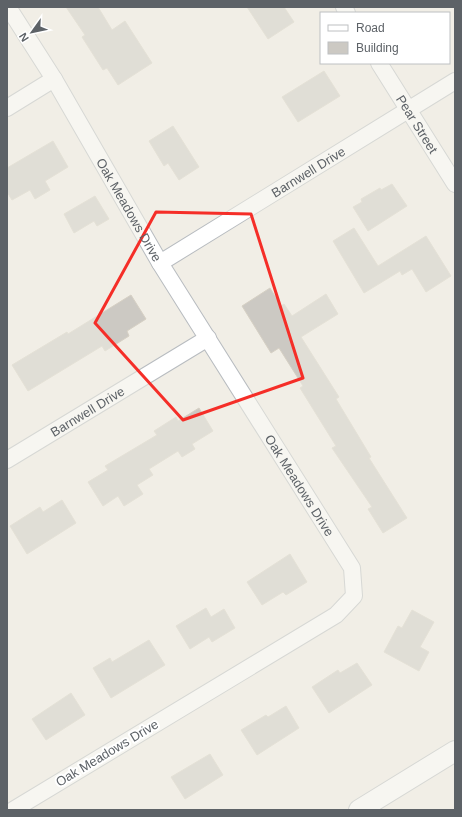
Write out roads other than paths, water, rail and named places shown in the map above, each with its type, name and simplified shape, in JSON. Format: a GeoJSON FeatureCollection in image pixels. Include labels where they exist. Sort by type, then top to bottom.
{"type":"FeatureCollection","features":[{"type":"Feature","properties":{"kind":"street","name":"Oak Meadows Drive"},"geometry":{"type":"LineString","coordinates":[[8,7],[54,79],[160,263],[352,568],[354,596],[336,615],[13,810]]}},
{"type":"Feature","properties":{"kind":"street","name":"Pear Street"},"geometry":{"type":"LineString","coordinates":[[380,64],[455,184]]}},
{"type":"Feature","properties":{"kind":"street"},"geometry":{"type":"LineString","coordinates":[[7,108],[54,79]]}},
{"type":"Feature","properties":{"kind":"street","name":"Barnwell Drive"},"geometry":{"type":"LineString","coordinates":[[160,263],[455,81]]}},
{"type":"Feature","properties":{"kind":"street","name":"Barnwell Drive"},"geometry":{"type":"LineString","coordinates":[[7,460],[208,338]]}},
{"type":"Feature","properties":{"kind":"street"},"geometry":{"type":"LineString","coordinates":[[358,810],[455,751]]}}]}
